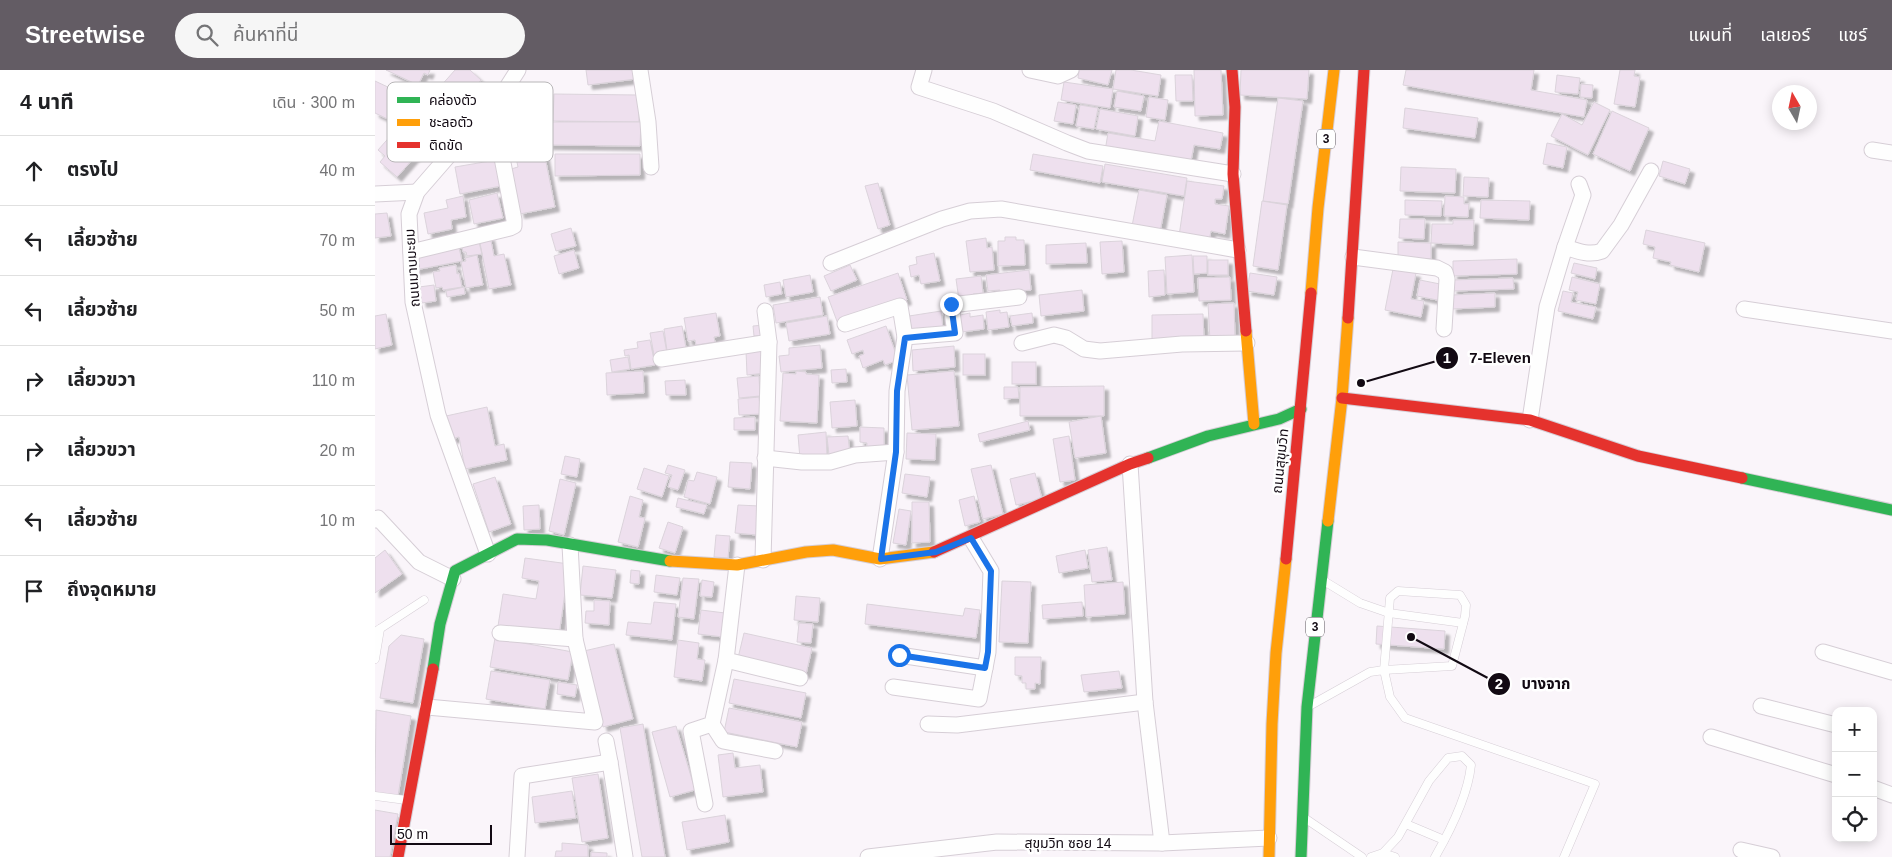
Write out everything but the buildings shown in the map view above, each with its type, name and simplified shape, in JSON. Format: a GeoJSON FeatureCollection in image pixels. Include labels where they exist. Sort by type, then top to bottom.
{"type":"FeatureCollection","features":[{"type":"Feature","properties":{"kind":"street"},"geometry":{"type":"LineString","coordinates":[[640,70],[648,122],[651,167]]}},
{"type":"Feature","properties":{"kind":"street"},"geometry":{"type":"LineString","coordinates":[[924,70],[919,87],[993,110],[1067,144],[1089,151],[1233,174]]}},
{"type":"Feature","properties":{"kind":"street"},"geometry":{"type":"LineString","coordinates":[[1030,70],[1057,76],[1071,70]]}},
{"type":"Feature","properties":{"kind":"street"},"geometry":{"type":"LineString","coordinates":[[1232,70],[1235,108],[1233,174],[1254,424]]}},
{"type":"Feature","properties":{"kind":"street","name":"ถนนสุขุมวิท"},"geometry":{"type":"LineString","coordinates":[[1269,857],[1272,724],[1276,653],[1305,408],[1318,208],[1334,70]]}},
{"type":"Feature","properties":{"kind":"street","name":"3"},"geometry":{"type":"LineString","coordinates":[[1301,857],[1307,707],[1353,257],[1364,70]]}},
{"type":"Feature","properties":{"kind":"street"},"geometry":{"type":"LineString","coordinates":[[1872,150],[1892,152]]}},
{"type":"Feature","properties":{"kind":"street","name":"ถนนมาบมะยม"},"geometry":{"type":"LineString","coordinates":[[443,162],[417,192],[409,214],[413,302],[437,415],[488,554]]}},
{"type":"Feature","properties":{"kind":"street"},"geometry":{"type":"LineString","coordinates":[[411,252],[514,226],[503,162]]}},
{"type":"Feature","properties":{"kind":"street"},"geometry":{"type":"LineString","coordinates":[[1565,247],[1585,253],[1602,251],[1621,225],[1651,170]]}},
{"type":"Feature","properties":{"kind":"street"},"geometry":{"type":"LineString","coordinates":[[1530,420],[1547,307],[1583,195],[1579,184]]}},
{"type":"Feature","properties":{"kind":"street"},"geometry":{"type":"LineString","coordinates":[[375,190],[375,194],[417,192]]}},
{"type":"Feature","properties":{"kind":"street"},"geometry":{"type":"LineString","coordinates":[[831,263],[941,219],[970,211],[1001,209],[1238,250]]}},
{"type":"Feature","properties":{"kind":"street"},"geometry":{"type":"LineString","coordinates":[[1353,257],[1437,268],[1445,272],[1447,279],[1444,330]]}},
{"type":"Feature","properties":{"kind":"street"},"geometry":{"type":"LineString","coordinates":[[905,338],[955,333],[951,304],[1019,297]]}},
{"type":"Feature","properties":{"kind":"street"},"geometry":{"type":"LineString","coordinates":[[845,324],[900,306],[905,338],[897,391],[896,452],[881,559]]}},
{"type":"Feature","properties":{"kind":"street"},"geometry":{"type":"LineString","coordinates":[[1744,309],[1892,331]]}},
{"type":"Feature","properties":{"kind":"street"},"geometry":{"type":"LineString","coordinates":[[763,560],[769,342],[765,311]]}},
{"type":"Feature","properties":{"kind":"street"},"geometry":{"type":"LineString","coordinates":[[1022,343],[1039,337],[1054,335],[1066,338],[1084,349],[1100,351],[1182,344],[1247,343]]}},
{"type":"Feature","properties":{"kind":"street"},"geometry":{"type":"LineString","coordinates":[[661,359],[769,342]]}},
{"type":"Feature","properties":{"kind":"street"},"geometry":{"type":"LineString","coordinates":[[1338,399],[1530,420],[1638,456],[1892,510]]}},
{"type":"Feature","properties":{"kind":"street"},"geometry":{"type":"LineString","coordinates":[[398,857],[427,707],[440,624],[455,570],[517,539],[547,540],[670,561],[737,565],[806,552],[833,550],[881,559],[936,552],[971,538],[1130,464],[1208,436],[1279,419],[1305,408]]}},
{"type":"Feature","properties":{"kind":"street"},"geometry":{"type":"LineString","coordinates":[[765,458],[802,462],[830,462],[855,455],[896,452]]}},
{"type":"Feature","properties":{"kind":"street"},"geometry":{"type":"LineString","coordinates":[[1130,464],[1145,702],[1162,843]]}},
{"type":"Feature","properties":{"kind":"street"},"geometry":{"type":"LineString","coordinates":[[375,520],[378,518],[419,562],[453,579]]}},
{"type":"Feature","properties":{"kind":"street"},"geometry":{"type":"LineString","coordinates":[[893,687],[979,699],[988,652],[991,571],[971,538]]}},
{"type":"Feature","properties":{"kind":"street"},"geometry":{"type":"LineString","coordinates":[[427,707],[595,722],[575,639],[570,545]]}},
{"type":"Feature","properties":{"kind":"street"},"geometry":{"type":"LineString","coordinates":[[737,565],[726,660],[712,724],[723,741],[775,751]]}},
{"type":"Feature","properties":{"kind":"street"},"geometry":{"type":"LineString","coordinates":[[500,634],[575,639]]}},
{"type":"Feature","properties":{"kind":"street"},"geometry":{"type":"LineString","coordinates":[[1823,652],[1892,672]]}},
{"type":"Feature","properties":{"kind":"street"},"geometry":{"type":"LineString","coordinates":[[899,655],[985,668]]}},
{"type":"Feature","properties":{"kind":"street"},"geometry":{"type":"LineString","coordinates":[[726,660],[800,678]]}},
{"type":"Feature","properties":{"kind":"street"},"geometry":{"type":"LineString","coordinates":[[928,724],[957,725],[1145,702]]}},
{"type":"Feature","properties":{"kind":"street"},"geometry":{"type":"LineString","coordinates":[[1761,706],[1832,724]]}},
{"type":"Feature","properties":{"kind":"street"},"geometry":{"type":"LineString","coordinates":[[705,804],[691,731],[712,724]]}},
{"type":"Feature","properties":{"kind":"street"},"geometry":{"type":"LineString","coordinates":[[1711,738],[1832,775]]}},
{"type":"Feature","properties":{"kind":"street"},"geometry":{"type":"LineString","coordinates":[[606,741],[625,857]]}},
{"type":"Feature","properties":{"kind":"street"},"geometry":{"type":"LineString","coordinates":[[517,857],[521,776],[609,762]]}},
{"type":"Feature","properties":{"kind":"street"},"geometry":{"type":"LineString","coordinates":[[1877,789],[1892,795]]}},
{"type":"Feature","properties":{"kind":"street","name":"สุขุมวิท ซอย 14"},"geometry":{"type":"LineString","coordinates":[[868,857],[997,842],[1162,843],[1269,838]]}},
{"type":"Feature","properties":{"kind":"street"},"geometry":{"type":"LineString","coordinates":[[1741,850],[1771,857]]}},
{"type":"Feature","properties":{"kind":"lane"},"geometry":{"type":"LineString","coordinates":[[1320,579],[1360,603],[1389,613],[1463,624]]}},
{"type":"Feature","properties":{"kind":"lane"},"geometry":{"type":"LineString","coordinates":[[1307,707],[1370,672],[1384,670],[1452,666],[1466,605],[1460,595],[1398,591],[1390,598],[1384,670],[1389,696],[1405,718],[1595,784],[1564,857]]}},
{"type":"Feature","properties":{"kind":"lane"},"geometry":{"type":"LineString","coordinates":[[375,659],[378,630],[424,600]]}},
{"type":"Feature","properties":{"kind":"lane"},"geometry":{"type":"LineString","coordinates":[[1371,857],[1383,853],[1398,837],[1429,780],[1448,758],[1462,756],[1471,765],[1469,782],[1445,840],[1435,857]]}},
{"type":"Feature","properties":{"kind":"lane"},"geometry":{"type":"LineString","coordinates":[[375,796],[409,800]]}},
{"type":"Feature","properties":{"kind":"lane"},"geometry":{"type":"LineString","coordinates":[[1303,817],[1361,857]]}},
{"type":"Feature","properties":{"kind":"lane"},"geometry":{"type":"LineString","coordinates":[[1406,824],[1445,840]]}},
{"type":"Feature","properties":{"kind":"lane"},"geometry":{"type":"LineString","coordinates":[[1383,853],[1395,857]]}},
{"type":"Feature","properties":{"kind":"traffic: fast"},"geometry":{"type":"LineString","coordinates":[[1148,458],[1208,436],[1279,419],[1301,409]]}},
{"type":"Feature","properties":{"kind":"traffic: fast"},"geometry":{"type":"LineString","coordinates":[[1742,478],[1892,510]]}},
{"type":"Feature","properties":{"kind":"traffic: fast"},"geometry":{"type":"LineString","coordinates":[[1301,857],[1307,707],[1328,521]]}},
{"type":"Feature","properties":{"kind":"traffic: fast"},"geometry":{"type":"LineString","coordinates":[[433,669],[440,624],[455,571],[517,539],[547,540],[670,561]]}},
{"type":"Feature","properties":{"kind":"traffic: slow"},"geometry":{"type":"LineString","coordinates":[[1311,293],[1318,208],[1334,70]]}},
{"type":"Feature","properties":{"kind":"traffic: slow"},"geometry":{"type":"LineString","coordinates":[[1328,521],[1342,398],[1348,318]]}},
{"type":"Feature","properties":{"kind":"traffic: slow"},"geometry":{"type":"LineString","coordinates":[[1246,331],[1254,424]]}},
{"type":"Feature","properties":{"kind":"traffic: slow"},"geometry":{"type":"LineString","coordinates":[[670,561],[737,565],[806,552],[833,550],[880,559],[934,552]]}},
{"type":"Feature","properties":{"kind":"traffic: slow"},"geometry":{"type":"LineString","coordinates":[[1269,857],[1272,724],[1276,653],[1286,559]]}},
{"type":"Feature","properties":{"kind":"traffic: jam"},"geometry":{"type":"LineString","coordinates":[[1232,70],[1235,107],[1233,174],[1246,331]]}},
{"type":"Feature","properties":{"kind":"traffic: jam"},"geometry":{"type":"LineString","coordinates":[[1348,318],[1364,70]]}},
{"type":"Feature","properties":{"kind":"traffic: jam"},"geometry":{"type":"LineString","coordinates":[[1286,559],[1311,293]]}},
{"type":"Feature","properties":{"kind":"traffic: jam"},"geometry":{"type":"LineString","coordinates":[[1342,398],[1530,420],[1638,456],[1742,478]]}},
{"type":"Feature","properties":{"kind":"traffic: jam"},"geometry":{"type":"LineString","coordinates":[[934,552],[1130,464],[1148,458]]}},
{"type":"Feature","properties":{"kind":"traffic: jam"},"geometry":{"type":"LineString","coordinates":[[398,857],[433,669]]}},
{"type":"Feature","properties":{"kind":"place","name":"7-Eleven"},"geometry":{"type":"Point","coordinates":[1361,383]}},
{"type":"Feature","properties":{"kind":"place","name":"บางจาก"},"geometry":{"type":"Point","coordinates":[1411,637]}},
{"type":"Feature","properties":{"kind":"route"},"geometry":{"type":"LineString","coordinates":[[899,655],[985,668],[988,652],[991,571],[971,538],[936,552],[881,559],[896,452],[897,391],[905,338],[955,333],[951,304]]}}]}
